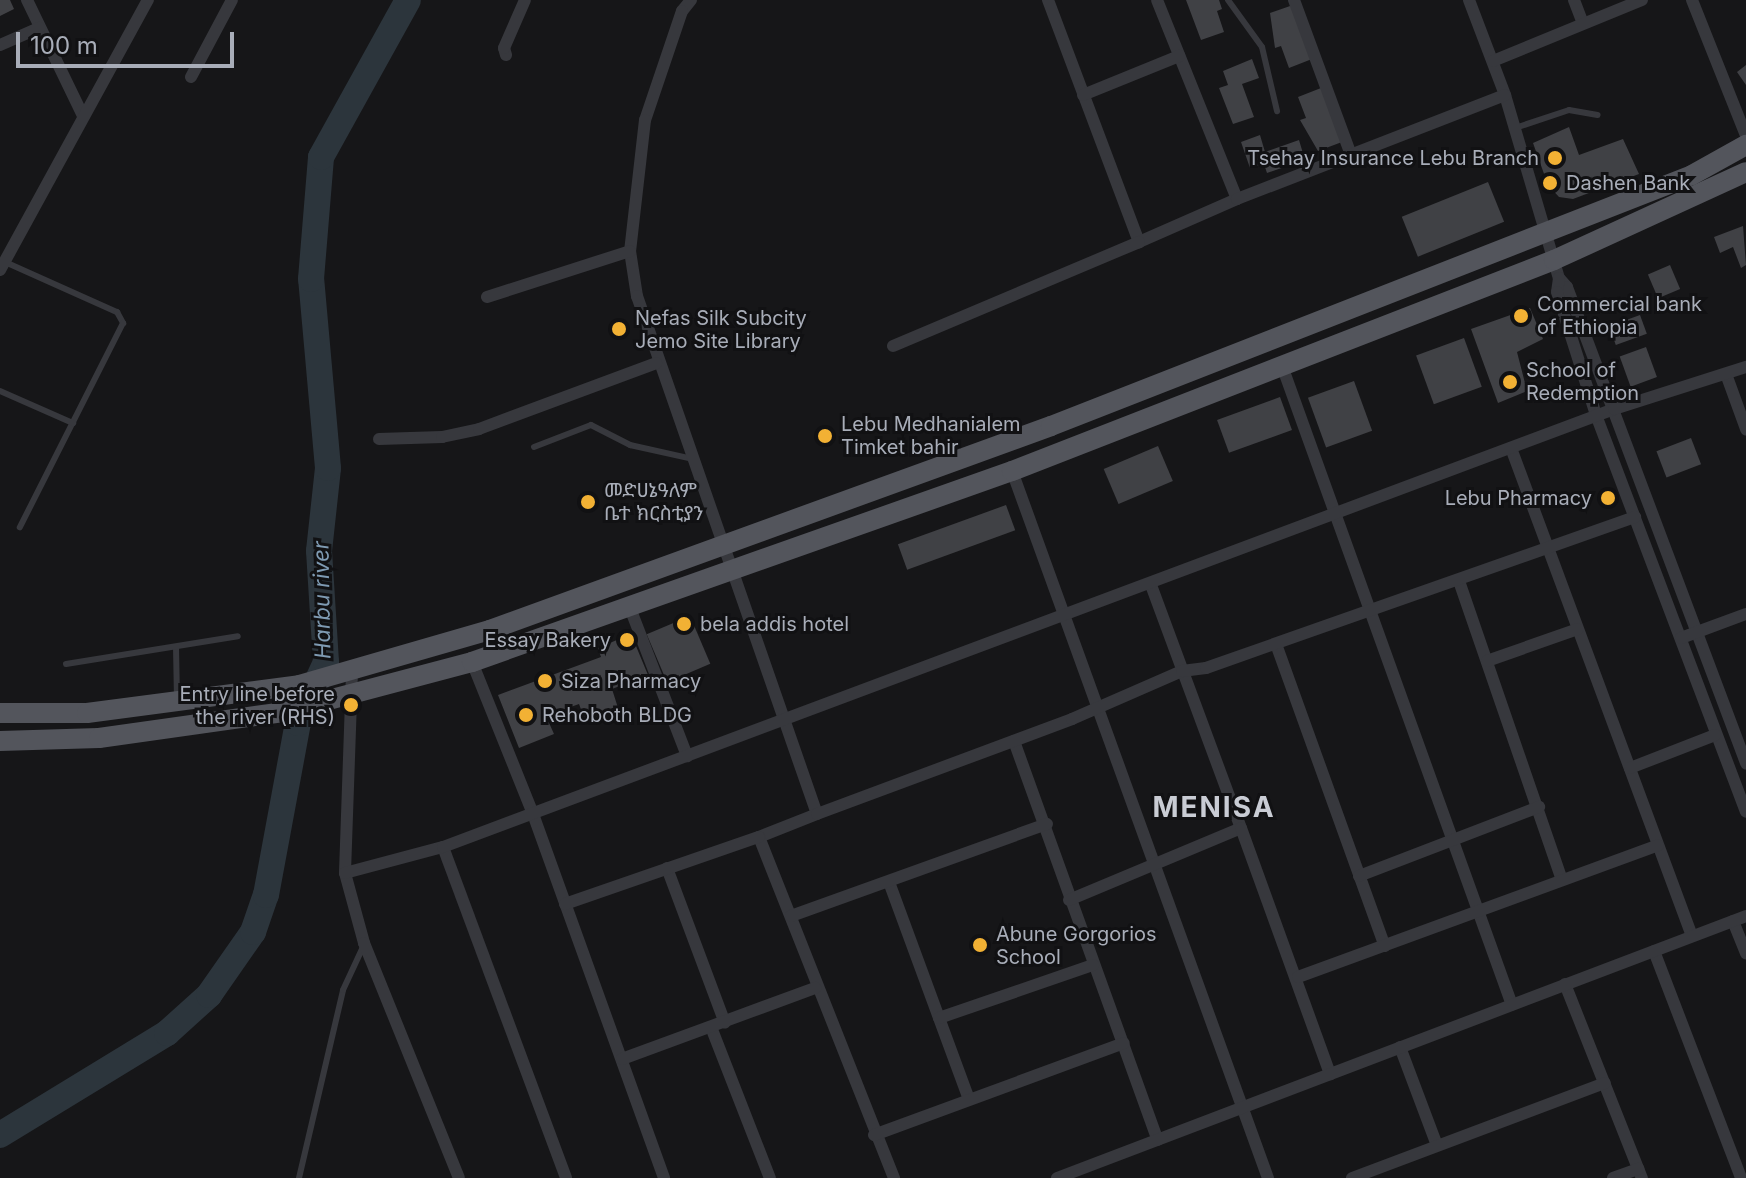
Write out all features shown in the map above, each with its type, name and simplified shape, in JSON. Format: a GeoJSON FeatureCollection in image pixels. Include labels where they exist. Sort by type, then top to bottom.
{"type":"FeatureCollection","features":[{"type":"Feature","properties":{"kind":"main road"},"geometry":{"type":"LineString","coordinates":[[0,741],[99,738],[311,706],[354,682],[725,543],[1051,426],[1545,234],[1692,175],[1746,145]]}},
{"type":"Feature","properties":{"kind":"main road"},"geometry":{"type":"LineString","coordinates":[[0,713],[87,713],[331,679],[354,682],[472,662],[1012,471],[1281,363],[1556,269],[1746,172]]}},
{"type":"Feature","properties":{"kind":"street"},"geometry":{"type":"LineString","coordinates":[[27,0],[83,116]]}},
{"type":"Feature","properties":{"kind":"street"},"geometry":{"type":"LineString","coordinates":[[2,266],[148,0]]}},
{"type":"Feature","properties":{"kind":"street"},"geometry":{"type":"LineString","coordinates":[[191,77],[232,0]]}},
{"type":"Feature","properties":{"kind":"street"},"geometry":{"type":"LineString","coordinates":[[506,55],[504,48],[525,0]]}},
{"type":"Feature","properties":{"kind":"street"},"geometry":{"type":"LineString","coordinates":[[691,0],[682,11],[645,120],[630,251],[656,363],[725,543],[817,814]]}},
{"type":"Feature","properties":{"kind":"street"},"geometry":{"type":"LineString","coordinates":[[1048,0],[1139,242]]}},
{"type":"Feature","properties":{"kind":"street"},"geometry":{"type":"LineString","coordinates":[[1157,0],[1237,199]]}},
{"type":"Feature","properties":{"kind":"street"},"geometry":{"type":"LineString","coordinates":[[1294,0],[1351,155]]}},
{"type":"Feature","properties":{"kind":"street"},"geometry":{"type":"LineString","coordinates":[[1469,0],[1505,95],[1556,269],[1567,287],[1614,409],[1746,763]]}},
{"type":"Feature","properties":{"kind":"street"},"geometry":{"type":"LineString","coordinates":[[1574,0],[1582,21]]}},
{"type":"Feature","properties":{"kind":"street"},"geometry":{"type":"LineString","coordinates":[[1493,61],[1582,21],[1642,0]]}},
{"type":"Feature","properties":{"kind":"street"},"geometry":{"type":"LineString","coordinates":[[1692,0],[1746,136]]}},
{"type":"Feature","properties":{"kind":"street"},"geometry":{"type":"LineString","coordinates":[[0,45],[39,28]]}},
{"type":"Feature","properties":{"kind":"street"},"geometry":{"type":"LineString","coordinates":[[1083,95],[1179,56]]}},
{"type":"Feature","properties":{"kind":"street"},"geometry":{"type":"LineString","coordinates":[[893,346],[1237,199],[1505,95]]}},
{"type":"Feature","properties":{"kind":"street"},"geometry":{"type":"LineString","coordinates":[[487,297],[630,251]]}},
{"type":"Feature","properties":{"kind":"street"},"geometry":{"type":"LineString","coordinates":[[1556,269],[1557,292],[1596,415],[1746,812]]}},
{"type":"Feature","properties":{"kind":"street"},"geometry":{"type":"LineString","coordinates":[[379,439],[442,437],[479,429],[656,363]]}},
{"type":"Feature","properties":{"kind":"street"},"geometry":{"type":"LineString","coordinates":[[1281,363],[1456,839],[1478,912],[1512,1005]]}},
{"type":"Feature","properties":{"kind":"street"},"geometry":{"type":"LineString","coordinates":[[345,873],[443,847],[1066,618],[1335,512],[1596,415],[1746,367]]}},
{"type":"Feature","properties":{"kind":"street"},"geometry":{"type":"LineString","coordinates":[[1726,374],[1746,429]]}},
{"type":"Feature","properties":{"kind":"street"},"geometry":{"type":"LineString","coordinates":[[1511,448],[1692,936]]}},
{"type":"Feature","properties":{"kind":"street"},"geometry":{"type":"LineString","coordinates":[[1012,471],[1245,1106],[1268,1178]]}},
{"type":"Feature","properties":{"kind":"street"},"geometry":{"type":"LineString","coordinates":[[565,904],[759,837],[1014,741],[1182,671],[1195,672],[1635,517]]}},
{"type":"Feature","properties":{"kind":"street"},"geometry":{"type":"LineString","coordinates":[[1459,581],[1562,880]]}},
{"type":"Feature","properties":{"kind":"street"},"geometry":{"type":"LineString","coordinates":[[1151,585],[1298,977],[1330,1074]]}},
{"type":"Feature","properties":{"kind":"street"},"geometry":{"type":"LineString","coordinates":[[630,608],[687,756]]}},
{"type":"Feature","properties":{"kind":"street"},"geometry":{"type":"LineString","coordinates":[[1681,638],[1746,614]]}},
{"type":"Feature","properties":{"kind":"street"},"geometry":{"type":"LineString","coordinates":[[1487,661],[1578,629]]}},
{"type":"Feature","properties":{"kind":"street"},"geometry":{"type":"LineString","coordinates":[[1276,644],[1385,946]]}},
{"type":"Feature","properties":{"kind":"street"},"geometry":{"type":"LineString","coordinates":[[472,662],[533,814],[664,1178]]}},
{"type":"Feature","properties":{"kind":"street"},"geometry":{"type":"LineString","coordinates":[[354,682],[345,873],[364,943],[459,1178]]}},
{"type":"Feature","properties":{"kind":"street"},"geometry":{"type":"LineString","coordinates":[[1630,768],[1715,735]]}},
{"type":"Feature","properties":{"kind":"street"},"geometry":{"type":"LineString","coordinates":[[1014,741],[1047,824],[1069,900],[1158,1140]]}},
{"type":"Feature","properties":{"kind":"street"},"geometry":{"type":"LineString","coordinates":[[1359,876],[1539,807]]}},
{"type":"Feature","properties":{"kind":"street"},"geometry":{"type":"LineString","coordinates":[[791,916],[1047,824]]}},
{"type":"Feature","properties":{"kind":"street"},"geometry":{"type":"LineString","coordinates":[[1069,900],[1241,828]]}},
{"type":"Feature","properties":{"kind":"street"},"geometry":{"type":"LineString","coordinates":[[759,837],[791,916],[815,988],[894,1178]]}},
{"type":"Feature","properties":{"kind":"street"},"geometry":{"type":"LineString","coordinates":[[1298,977],[1658,845]]}},
{"type":"Feature","properties":{"kind":"street"},"geometry":{"type":"LineString","coordinates":[[443,847],[566,1178]]}},
{"type":"Feature","properties":{"kind":"street"},"geometry":{"type":"LineString","coordinates":[[667,868],[725,1023]]}},
{"type":"Feature","properties":{"kind":"street"},"geometry":{"type":"LineString","coordinates":[[889,882],[968,1097]]}},
{"type":"Feature","properties":{"kind":"street"},"geometry":{"type":"LineString","coordinates":[[1057,1178],[1746,916]]}},
{"type":"Feature","properties":{"kind":"street"},"geometry":{"type":"LineString","coordinates":[[1733,921],[1746,954]]}},
{"type":"Feature","properties":{"kind":"street"},"geometry":{"type":"LineString","coordinates":[[1654,951],[1741,1178]]}},
{"type":"Feature","properties":{"kind":"street"},"geometry":{"type":"LineString","coordinates":[[939,1018],[1093,965]]}},
{"type":"Feature","properties":{"kind":"street"},"geometry":{"type":"LineString","coordinates":[[1565,984],[1640,1173],[1613,1178]]}},
{"type":"Feature","properties":{"kind":"street"},"geometry":{"type":"LineString","coordinates":[[622,1059],[815,988]]}},
{"type":"Feature","properties":{"kind":"street"},"geometry":{"type":"LineString","coordinates":[[711,1027],[770,1178]]}},
{"type":"Feature","properties":{"kind":"street"},"geometry":{"type":"LineString","coordinates":[[874,1135],[968,1097],[1124,1043]]}},
{"type":"Feature","properties":{"kind":"street"},"geometry":{"type":"LineString","coordinates":[[1400,1047],[1436,1143]]}},
{"type":"Feature","properties":{"kind":"street"},"geometry":{"type":"LineString","coordinates":[[1352,1178],[1366,1176],[1436,1143],[1605,1083]]}},
{"type":"Feature","properties":{"kind":"lane"},"geometry":{"type":"LineString","coordinates":[[1228,0],[1262,47],[1277,111]]}},
{"type":"Feature","properties":{"kind":"lane"},"geometry":{"type":"LineString","coordinates":[[1515,128],[1569,110],[1598,115]]}},
{"type":"Feature","properties":{"kind":"lane"},"geometry":{"type":"LineString","coordinates":[[2,266],[117,312],[123,323],[20,527]]}},
{"type":"Feature","properties":{"kind":"lane"},"geometry":{"type":"LineString","coordinates":[[0,391],[73,423]]}},
{"type":"Feature","properties":{"kind":"lane"},"geometry":{"type":"LineString","coordinates":[[534,447],[591,425],[630,445],[693,459]]}},
{"type":"Feature","properties":{"kind":"lane"},"geometry":{"type":"LineString","coordinates":[[66,664],[238,636]]}},
{"type":"Feature","properties":{"kind":"lane"},"geometry":{"type":"LineString","coordinates":[[176,647],[177,702]]}},
{"type":"Feature","properties":{"kind":"lane"},"geometry":{"type":"LineString","coordinates":[[299,1178],[343,990],[364,943]]}},
{"type":"Feature","properties":{"kind":"building"},"geometry":{"type":"Polygon","coordinates":[[[0,0],[10,0],[14,9],[0,16],[0,0]]]}},
{"type":"Feature","properties":{"kind":"building"},"geometry":{"type":"Polygon","coordinates":[[[1186,0],[1219,0],[1222,9],[1217,11],[1224,32],[1201,40],[1186,0]]]}},
{"type":"Feature","properties":{"kind":"building"},"geometry":{"type":"Polygon","coordinates":[[[1293,5],[1312,59],[1289,68],[1281,46],[1275,48],[1270,13],[1293,5]]]}},
{"type":"Feature","properties":{"kind":"building"},"geometry":{"type":"Polygon","coordinates":[[[1252,59],[1259,78],[1242,84],[1254,117],[1233,124],[1219,88],[1228,85],[1223,71],[1252,59]]]}},
{"type":"Feature","properties":{"kind":"building"},"geometry":{"type":"Polygon","coordinates":[[[1746,65],[1746,85],[1737,72],[1746,65]]]}},
{"type":"Feature","properties":{"kind":"building"},"geometry":{"type":"Polygon","coordinates":[[[1321,88],[1342,142],[1318,151],[1300,120],[1306,118],[1298,97],[1321,88]]]}},
{"type":"Feature","properties":{"kind":"building"},"geometry":{"type":"Polygon","coordinates":[[[1569,127],[1579,155],[1623,139],[1639,174],[1573,199],[1559,197],[1548,185],[1533,143],[1569,127]]]}},
{"type":"Feature","properties":{"kind":"building"},"geometry":{"type":"Polygon","coordinates":[[[1260,135],[1265,152],[1299,140],[1305,160],[1267,173],[1264,164],[1250,168],[1241,142],[1260,135]]]}},
{"type":"Feature","properties":{"kind":"building"},"geometry":{"type":"Polygon","coordinates":[[[1488,182],[1504,222],[1418,257],[1402,217],[1488,182]]]}},
{"type":"Feature","properties":{"kind":"building"},"geometry":{"type":"Polygon","coordinates":[[[1743,226],[1746,265],[1741,268],[1733,247],[1720,253],[1714,237],[1743,226]]]}},
{"type":"Feature","properties":{"kind":"building"},"geometry":{"type":"Polygon","coordinates":[[[1670,265],[1680,289],[1658,298],[1648,274],[1670,265]]]}},
{"type":"Feature","properties":{"kind":"building"},"geometry":{"type":"Polygon","coordinates":[[[1530,308],[1543,339],[1517,352],[1527,391],[1498,403],[1471,329],[1530,308]]]}},
{"type":"Feature","properties":{"kind":"building"},"geometry":{"type":"Polygon","coordinates":[[[1640,315],[1647,334],[1616,345],[1609,326],[1640,315]]]}},
{"type":"Feature","properties":{"kind":"building"},"geometry":{"type":"Polygon","coordinates":[[[1464,338],[1482,387],[1434,404],[1416,355],[1464,338]]]}},
{"type":"Feature","properties":{"kind":"building"},"geometry":{"type":"Polygon","coordinates":[[[1646,347],[1657,377],[1631,387],[1620,357],[1646,347]]]}},
{"type":"Feature","properties":{"kind":"building"},"geometry":{"type":"Polygon","coordinates":[[[1354,381],[1372,431],[1326,448],[1308,398],[1354,381]]]}},
{"type":"Feature","properties":{"kind":"building"},"geometry":{"type":"Polygon","coordinates":[[[1280,397],[1292,430],[1229,453],[1217,420],[1280,397]]]}},
{"type":"Feature","properties":{"kind":"building"},"geometry":{"type":"Polygon","coordinates":[[[1691,438],[1701,464],[1666,477],[1656,451],[1691,438]]]}},
{"type":"Feature","properties":{"kind":"building"},"geometry":{"type":"Polygon","coordinates":[[[1158,446],[1173,481],[1119,504],[1104,469],[1158,446]]]}},
{"type":"Feature","properties":{"kind":"building"},"geometry":{"type":"Polygon","coordinates":[[[1006,505],[1015,530],[907,570],[898,544],[1006,505]]]}},
{"type":"Feature","properties":{"kind":"building"},"geometry":{"type":"Polygon","coordinates":[[[690,616],[710,664],[667,682],[647,634],[690,616]]]}},
{"type":"Feature","properties":{"kind":"building"},"geometry":{"type":"Polygon","coordinates":[[[631,634],[648,675],[612,689],[619,711],[586,723],[579,704],[546,716],[554,734],[519,748],[498,695],[601,657],[598,648],[631,634]]]}},
{"type":"Feature","properties":{"kind":"waterway","name":"Harbu river"},"geometry":{"type":"LineString","coordinates":[[0,1135],[167,1033],[209,995],[253,932],[266,895],[298,723],[326,662],[319,551],[328,468],[311,279],[321,157],[408,0]]}},
{"type":"Feature","properties":{"kind":"place","name":"Tsehay Insurance Lebu Branch"},"geometry":{"type":"Point","coordinates":[1555,158]}},
{"type":"Feature","properties":{"kind":"place","name":"Dashen Bank"},"geometry":{"type":"Point","coordinates":[1550,183]}},
{"type":"Feature","properties":{"kind":"place","name":"Commercial bank of Ethiopia"},"geometry":{"type":"Point","coordinates":[1521,316]}},
{"type":"Feature","properties":{"kind":"place","name":"Nefas Silk Subcity Jemo Site Library"},"geometry":{"type":"Point","coordinates":[619,329]}},
{"type":"Feature","properties":{"kind":"place","name":"School of Redemption"},"geometry":{"type":"Point","coordinates":[1510,382]}},
{"type":"Feature","properties":{"kind":"place","name":"Lebu Medhanialem Timket bahir"},"geometry":{"type":"Point","coordinates":[825,436]}},
{"type":"Feature","properties":{"kind":"place","name":"Lebu Pharmacy"},"geometry":{"type":"Point","coordinates":[1608,498]}},
{"type":"Feature","properties":{"kind":"place","name":"መድሀኔዓለም ቤተ ክርስቲያን"},"geometry":{"type":"Point","coordinates":[588,502]}},
{"type":"Feature","properties":{"kind":"place","name":"bela addis hotel"},"geometry":{"type":"Point","coordinates":[684,624]}},
{"type":"Feature","properties":{"kind":"place","name":"Essay Bakery"},"geometry":{"type":"Point","coordinates":[627,640]}},
{"type":"Feature","properties":{"kind":"place","name":"Siza Pharmacy"},"geometry":{"type":"Point","coordinates":[545,681]}},
{"type":"Feature","properties":{"kind":"place","name":"Entry line before the river (RHS)"},"geometry":{"type":"Point","coordinates":[351,705]}},
{"type":"Feature","properties":{"kind":"place","name":"Rehoboth BLDG"},"geometry":{"type":"Point","coordinates":[526,715]}},
{"type":"Feature","properties":{"kind":"place","name":"Abune Gorgorios School"},"geometry":{"type":"Point","coordinates":[980,945]}},
{"type":"Feature","properties":{"kind":"district","name":"MENISA"},"geometry":{"type":"Point","coordinates":[1214,807]}}]}
